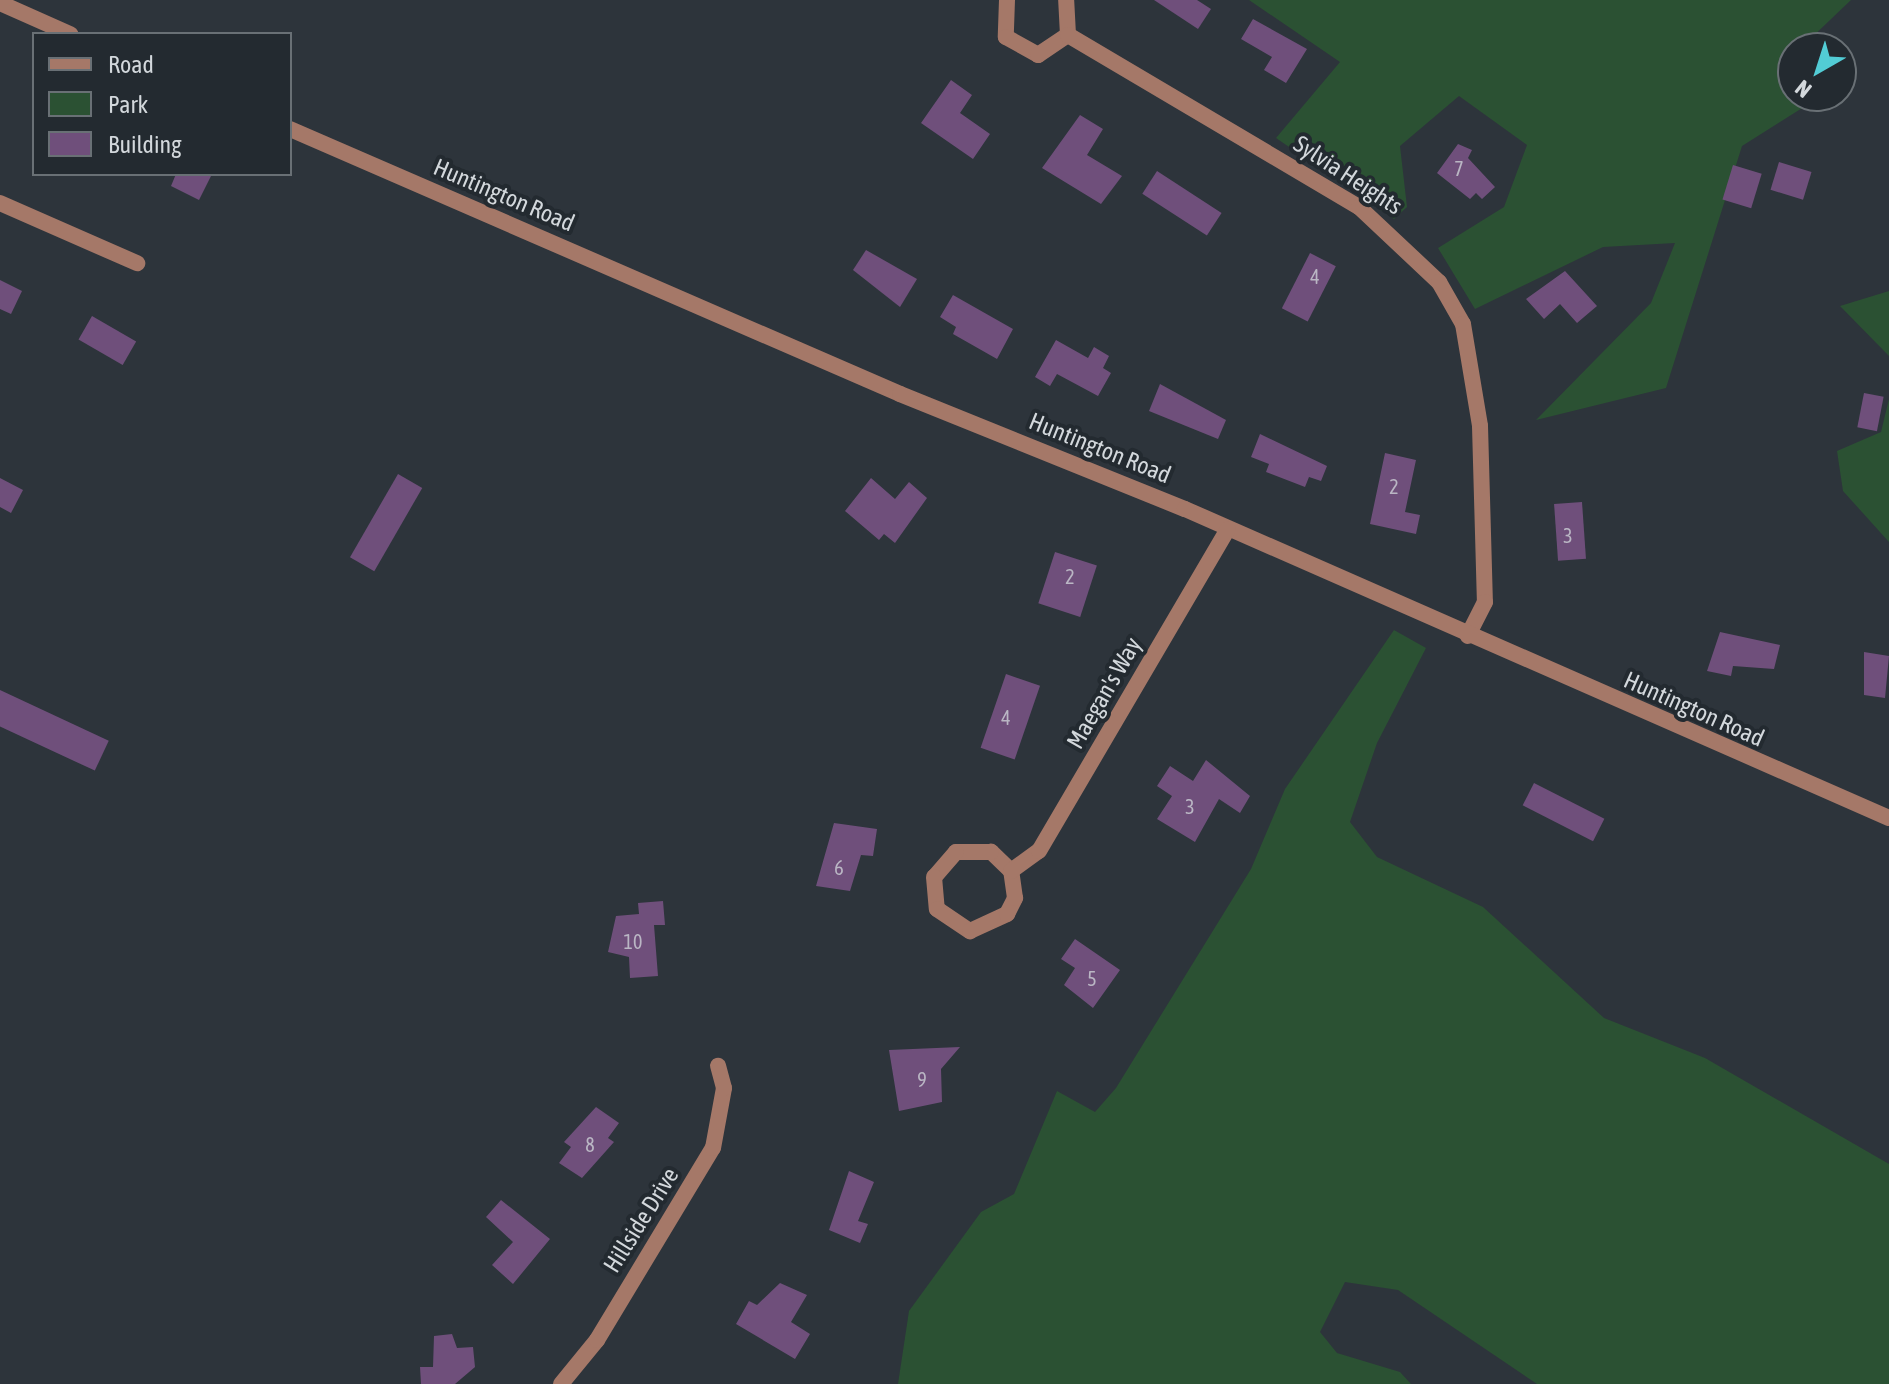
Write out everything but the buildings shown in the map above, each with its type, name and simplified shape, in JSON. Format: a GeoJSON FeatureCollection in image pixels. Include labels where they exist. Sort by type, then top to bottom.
{"type":"FeatureCollection","features":[{"type":"Feature","properties":{"kind":"street"},"geometry":{"type":"LineString","coordinates":[[1006,1],[1002,26],[1020,50],[1044,54],[1068,35],[1066,0]]}},
{"type":"Feature","properties":{"kind":"street"},"geometry":{"type":"LineString","coordinates":[[0,3],[65,32]]}},
{"type":"Feature","properties":{"kind":"street","name":"Sylvia Heights"},"geometry":{"type":"LineString","coordinates":[[1068,35],[1359,207],[1439,282],[1463,324],[1480,426],[1485,602],[1468,636]]}},
{"type":"Feature","properties":{"kind":"street","name":"Huntington Road"},"geometry":{"type":"LineString","coordinates":[[292,130],[1228,529],[1889,818]]}},
{"type":"Feature","properties":{"kind":"street"},"geometry":{"type":"LineString","coordinates":[[0,203],[137,263]]}},
{"type":"Feature","properties":{"kind":"street","name":"Maegan's Way"},"geometry":{"type":"LineString","coordinates":[[1011,871],[1039,851],[1228,529]]}},
{"type":"Feature","properties":{"kind":"street"},"geometry":{"type":"LineString","coordinates":[[956,852],[991,852],[1011,871],[1015,898],[994,926],[962,930],[937,909],[934,877],[956,852]]}},
{"type":"Feature","properties":{"kind":"street","name":"Hillside Drive"},"geometry":{"type":"LineString","coordinates":[[561,1384],[597,1340],[713,1148],[724,1088],[718,1066]]}},
{"type":"Feature","properties":{"kind":"green space"},"geometry":{"type":"Polygon","coordinates":[[[1249,0],[1851,0],[1817,32],[1777,32],[1777,112],[1796,112],[1742,146],[1666,388],[1536,420],[1651,303],[1675,243],[1603,247],[1475,309],[1438,248],[1504,207],[1527,145],[1459,96],[1400,146],[1407,207],[1394,219],[1276,138],[1340,62],[1249,0]]]}},
{"type":"Feature","properties":{"kind":"green space"},"geometry":{"type":"Polygon","coordinates":[[[1889,291],[1889,356],[1840,306],[1889,291]]]}},
{"type":"Feature","properties":{"kind":"green space"},"geometry":{"type":"Polygon","coordinates":[[[1889,399],[1889,542],[1843,491],[1837,451],[1881,432],[1889,399]]]}},
{"type":"Feature","properties":{"kind":"green space"},"geometry":{"type":"Polygon","coordinates":[[[1394,630],[1426,648],[1377,743],[1350,822],[1377,857],[1483,907],[1604,1018],[1705,1058],[1889,1164],[1889,1384],[1537,1384],[1398,1290],[1345,1282],[1320,1332],[1337,1353],[1400,1372],[1411,1384],[898,1384],[909,1311],[981,1212],[1014,1194],[1057,1091],[1095,1112],[1116,1088],[1251,869],[1285,789],[1394,630]]]}}]}
